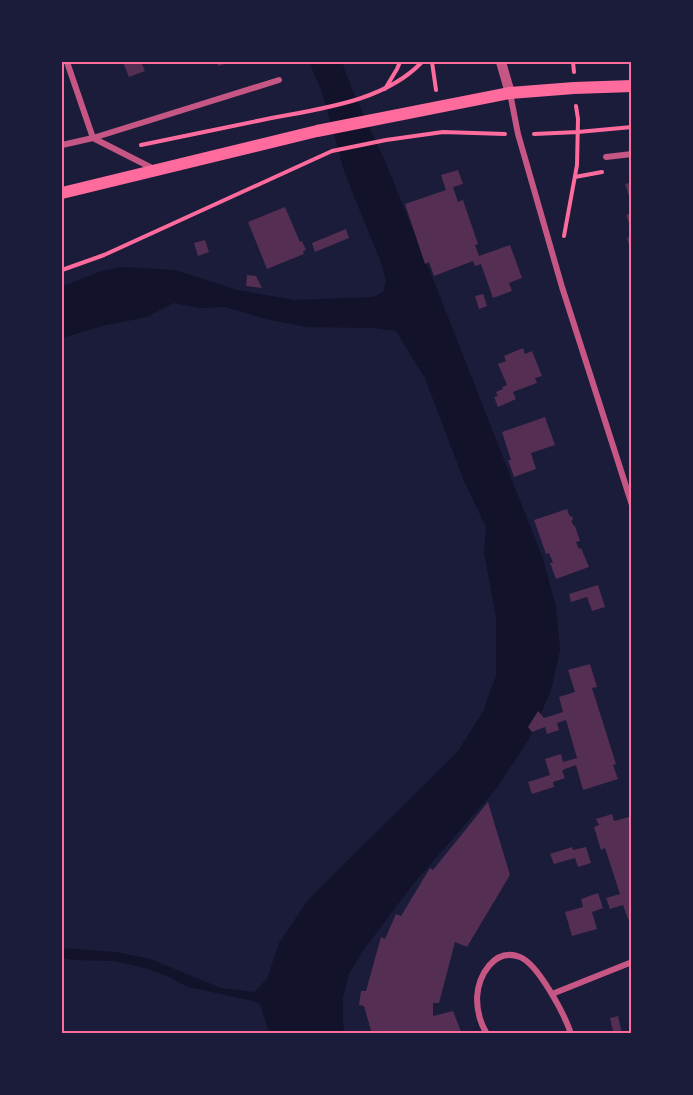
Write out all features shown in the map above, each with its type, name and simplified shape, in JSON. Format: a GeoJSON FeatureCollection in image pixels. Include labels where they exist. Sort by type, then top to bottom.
{"type":"FeatureCollection","features":[{"type":"Feature","properties":{"kind":"main road"},"geometry":{"type":"LineString","coordinates":[[62,194],[316,131],[510,93],[632,86]]}},
{"type":"Feature","properties":{"kind":"street"},"geometry":{"type":"LineString","coordinates":[[67,62],[93,138],[156,170]]}},
{"type":"Feature","properties":{"kind":"street"},"geometry":{"type":"LineString","coordinates":[[501,62],[518,134],[562,287],[632,505]]}},
{"type":"Feature","properties":{"kind":"street"},"geometry":{"type":"LineString","coordinates":[[62,145],[93,138],[279,80]]}},
{"type":"Feature","properties":{"kind":"street"},"geometry":{"type":"LineString","coordinates":[[606,157],[632,154]]}},
{"type":"Feature","properties":{"kind":"street"},"geometry":{"type":"LineString","coordinates":[[487,1034],[478,1013],[477,999],[482,977],[491,962],[497,958],[513,955],[529,963],[552,994],[572,1034]]}},
{"type":"Feature","properties":{"kind":"street"},"geometry":{"type":"LineString","coordinates":[[552,994],[632,962]]}},
{"type":"Feature","properties":{"kind":"path"},"geometry":{"type":"LineString","coordinates":[[384,89],[400,62]]}},
{"type":"Feature","properties":{"kind":"path"},"geometry":{"type":"LineString","coordinates":[[131,143],[141,145],[360,99],[384,89],[412,72],[422,62]]}},
{"type":"Feature","properties":{"kind":"path"},"geometry":{"type":"LineString","coordinates":[[564,241],[577,165],[578,125],[573,62]]}},
{"type":"Feature","properties":{"kind":"path"},"geometry":{"type":"LineString","coordinates":[[62,270],[104,255],[332,151],[386,140]]}},
{"type":"Feature","properties":{"kind":"path"},"geometry":{"type":"LineString","coordinates":[[575,177],[602,172],[606,157]]}},
{"type":"Feature","properties":{"kind":"shaded area"},"geometry":{"type":"Polygon","coordinates":[[[309,62],[342,62],[387,166],[543,559],[556,607],[560,650],[551,691],[528,741],[496,789],[414,883],[362,952],[349,974],[343,998],[344,1033],[269,1033],[260,1004],[188,987],[145,968],[114,961],[62,958],[62,948],[116,952],[150,959],[221,988],[254,992],[267,979],[279,943],[308,900],[458,751],[483,712],[496,675],[496,617],[484,552],[486,527],[464,481],[425,378],[396,331],[375,328],[307,327],[270,320],[225,307],[200,308],[174,303],[147,317],[102,326],[62,338],[62,287],[101,271],[123,267],[175,270],[237,290],[294,300],[373,297],[383,292],[386,282],[382,265],[345,174],[322,92],[309,62]]]}},
{"type":"Feature","properties":{"kind":"building"},"geometry":{"type":"Polygon","coordinates":[[[123,62],[141,62],[145,71],[129,77],[123,62]]]}},
{"type":"Feature","properties":{"kind":"building"},"geometry":{"type":"Polygon","coordinates":[[[217,62],[232,62],[218,66],[217,62]]]}},
{"type":"Feature","properties":{"kind":"building"},"geometry":{"type":"Polygon","coordinates":[[[458,170],[463,184],[453,187],[458,202],[463,200],[478,244],[475,245],[479,256],[510,245],[522,278],[509,283],[512,291],[493,298],[481,264],[475,266],[473,261],[434,276],[429,262],[425,264],[405,204],[446,190],[441,175],[458,170]]]}},
{"type":"Feature","properties":{"kind":"building"},"geometry":{"type":"Polygon","coordinates":[[[632,182],[632,195],[629,196],[625,184],[632,182]]]}},
{"type":"Feature","properties":{"kind":"building"},"geometry":{"type":"Polygon","coordinates":[[[285,207],[300,242],[302,241],[306,250],[303,251],[304,254],[267,269],[248,222],[285,207]]]}},
{"type":"Feature","properties":{"kind":"building"},"geometry":{"type":"Polygon","coordinates":[[[632,213],[632,229],[631,229],[626,215],[632,213]]]}},
{"type":"Feature","properties":{"kind":"building"},"geometry":{"type":"Polygon","coordinates":[[[346,229],[349,238],[315,252],[312,243],[346,229]]]}},
{"type":"Feature","properties":{"kind":"building"},"geometry":{"type":"Polygon","coordinates":[[[632,236],[632,252],[631,252],[627,238],[632,236]]]}},
{"type":"Feature","properties":{"kind":"building"},"geometry":{"type":"Polygon","coordinates":[[[205,240],[209,252],[198,256],[194,243],[205,240]]]}},
{"type":"Feature","properties":{"kind":"building"},"geometry":{"type":"Polygon","coordinates":[[[247,275],[256,276],[262,288],[246,286],[247,275]]]}},
{"type":"Feature","properties":{"kind":"building"},"geometry":{"type":"Polygon","coordinates":[[[483,294],[487,306],[479,309],[475,296],[483,294]]]}},
{"type":"Feature","properties":{"kind":"building"},"geometry":{"type":"Polygon","coordinates":[[[523,348],[525,354],[532,351],[542,376],[535,378],[537,383],[513,392],[516,399],[498,407],[494,397],[498,396],[496,392],[507,385],[498,364],[506,361],[504,356],[523,348]]]}},
{"type":"Feature","properties":{"kind":"building"},"geometry":{"type":"Polygon","coordinates":[[[545,417],[555,445],[531,453],[536,469],[514,477],[502,432],[545,417]]]}},
{"type":"Feature","properties":{"kind":"building"},"geometry":{"type":"Polygon","coordinates":[[[567,509],[570,517],[572,516],[571,521],[580,541],[576,542],[589,567],[556,579],[550,563],[553,563],[549,553],[546,554],[534,520],[567,509]]]}},
{"type":"Feature","properties":{"kind":"building"},"geometry":{"type":"Polygon","coordinates":[[[598,585],[605,607],[592,611],[587,597],[571,602],[569,594],[598,585]]]}},
{"type":"Feature","properties":{"kind":"building"},"geometry":{"type":"Polygon","coordinates":[[[590,664],[597,687],[592,688],[616,764],[613,765],[618,779],[583,790],[576,765],[562,771],[565,778],[553,782],[554,787],[532,794],[528,782],[550,775],[545,759],[561,754],[563,762],[577,758],[566,720],[557,723],[559,730],[547,734],[545,727],[532,732],[528,727],[538,711],[544,718],[563,712],[559,697],[575,692],[568,670],[590,664]]]}},
{"type":"Feature","properties":{"kind":"building"},"geometry":{"type":"Polygon","coordinates":[[[488,802],[510,875],[467,947],[455,942],[439,1003],[433,1003],[433,1016],[453,1011],[462,1034],[372,1034],[364,1006],[359,1005],[361,991],[366,991],[381,937],[385,939],[396,914],[401,916],[430,868],[433,870],[488,802]]]}},
{"type":"Feature","properties":{"kind":"building"},"geometry":{"type":"Polygon","coordinates":[[[612,814],[614,821],[629,817],[632,826],[632,918],[628,919],[623,905],[610,909],[606,898],[620,894],[605,848],[601,850],[594,827],[599,825],[596,819],[612,814]]]}},
{"type":"Feature","properties":{"kind":"building"},"geometry":{"type":"Polygon","coordinates":[[[572,847],[573,850],[586,847],[591,863],[578,867],[575,858],[554,864],[550,854],[572,847]]]}},
{"type":"Feature","properties":{"kind":"building"},"geometry":{"type":"Polygon","coordinates":[[[598,893],[603,908],[592,912],[597,929],[572,936],[565,912],[583,907],[581,899],[598,893]]]}},
{"type":"Feature","properties":{"kind":"building"},"geometry":{"type":"Polygon","coordinates":[[[618,1016],[622,1034],[614,1034],[610,1018],[618,1016]]]}}]}
